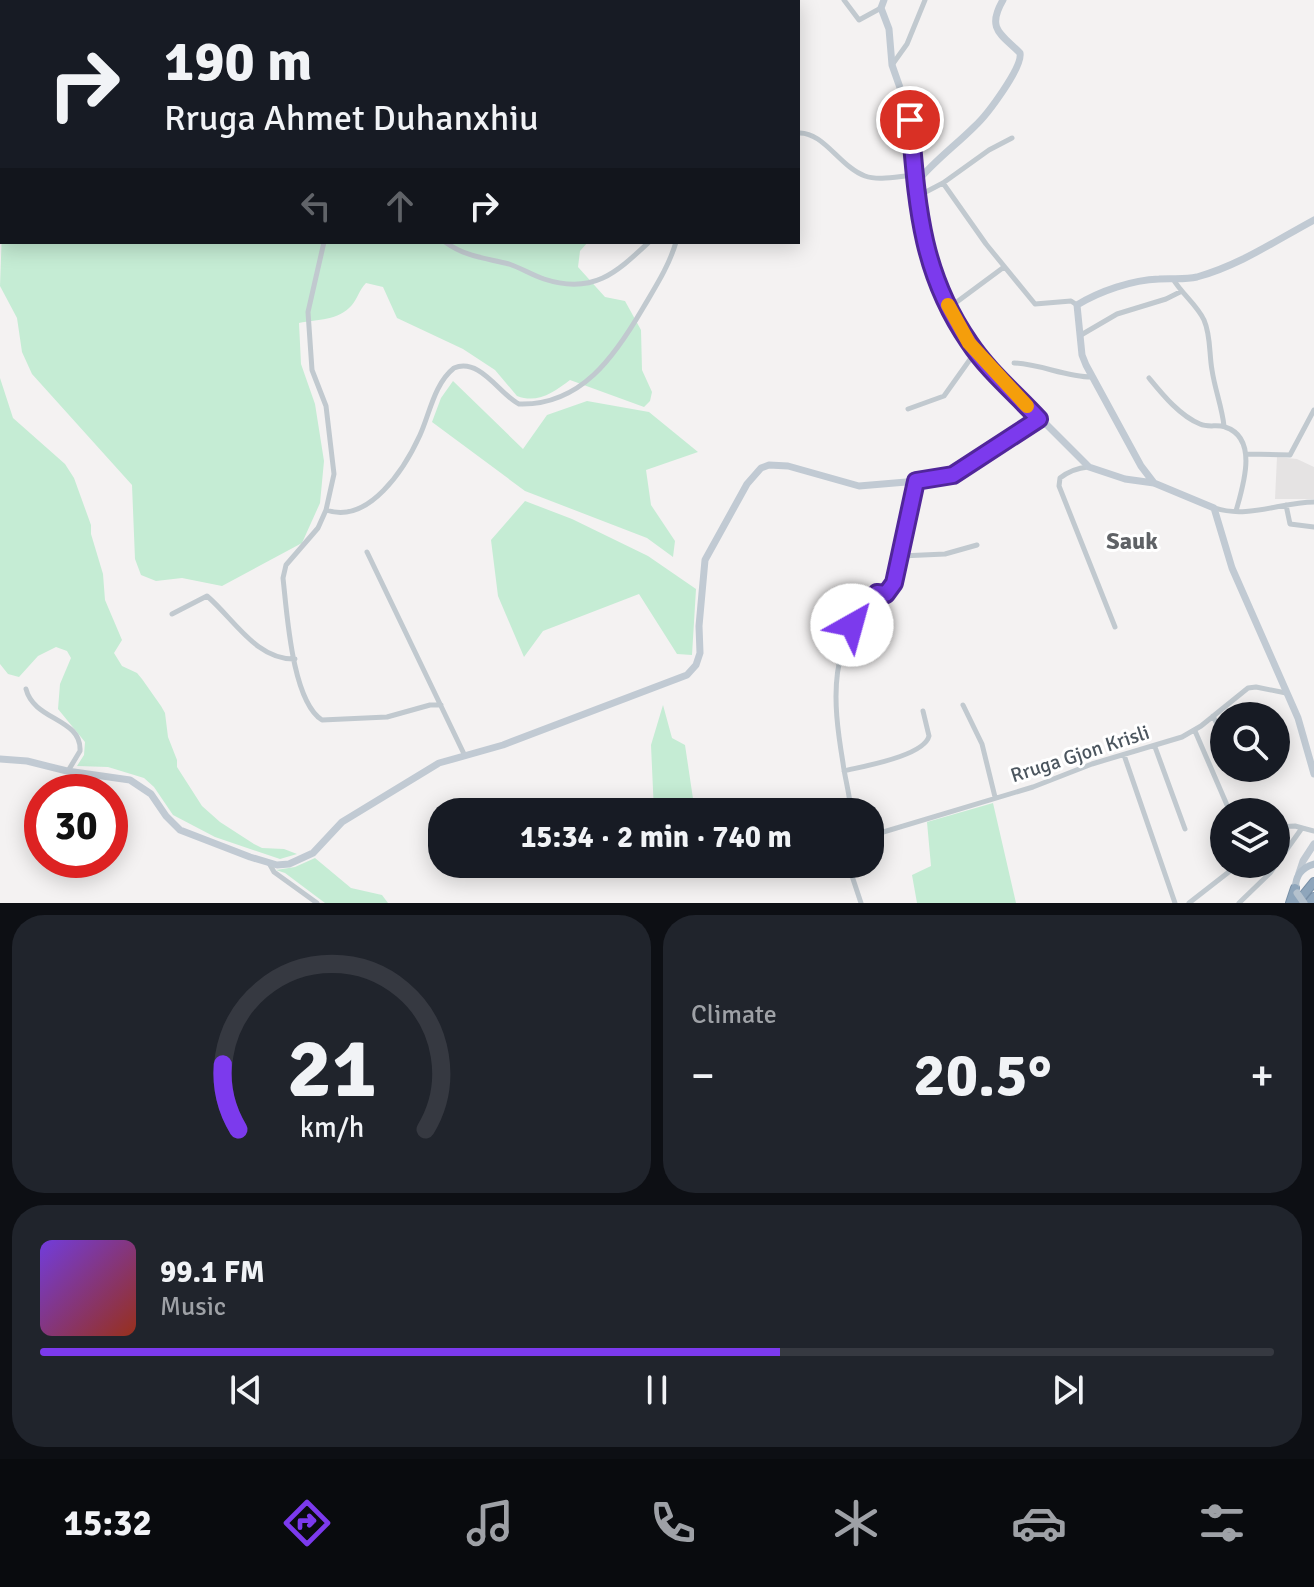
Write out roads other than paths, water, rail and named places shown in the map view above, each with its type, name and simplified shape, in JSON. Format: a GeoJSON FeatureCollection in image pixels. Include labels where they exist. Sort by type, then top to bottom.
{"type":"FeatureCollection","features":[{"type":"Feature","properties":{"kind":"highway"},"geometry":{"type":"LineString","coordinates":[[1290,903],[1314,882]]}},
{"type":"Feature","properties":{"kind":"highway"},"geometry":{"type":"LineString","coordinates":[[1306,903],[1314,897]]}},
{"type":"Feature","properties":{"kind":"main road"},"geometry":{"type":"LineString","coordinates":[[1306,903],[1297,895],[1299,873],[1314,864]]}},
{"type":"Feature","properties":{"kind":"street"},"geometry":{"type":"LineString","coordinates":[[844,0],[859,20],[882,4],[889,29],[892,65],[910,116],[926,254],[950,307],[976,351],[1039,419],[1089,467],[1125,479],[1154,483],[1214,508],[1236,511],[1314,502]]}},
{"type":"Feature","properties":{"kind":"street"},"geometry":{"type":"LineString","coordinates":[[892,65],[907,44],[925,0]]}},
{"type":"Feature","properties":{"kind":"street"},"geometry":{"type":"LineString","coordinates":[[800,133],[815,137],[841,162],[864,176],[916,179],[985,116],[1020,63],[1020,53],[1004,39],[995,25],[997,9],[1003,0]]}},
{"type":"Feature","properties":{"kind":"street"},"geometry":{"type":"LineString","coordinates":[[917,197],[1012,138]]}},
{"type":"Feature","properties":{"kind":"street"},"geometry":{"type":"LineString","coordinates":[[943,183],[1035,304],[1071,301],[1077,305]]}},
{"type":"Feature","properties":{"kind":"street"},"geometry":{"type":"LineString","coordinates":[[1077,305],[1104,291],[1149,280],[1196,277],[1253,255],[1314,220]]}},
{"type":"Feature","properties":{"kind":"street"},"geometry":{"type":"LineString","coordinates":[[324,244],[308,312],[312,370],[326,406],[334,464],[326,510],[318,528],[284,571],[295,659],[307,704],[322,720],[387,717],[441,705]]}},
{"type":"Feature","properties":{"kind":"street"},"geometry":{"type":"LineString","coordinates":[[448,244],[459,252],[510,265],[560,284],[581,285],[618,271],[647,244]]}},
{"type":"Feature","properties":{"kind":"street"},"geometry":{"type":"LineString","coordinates":[[326,510],[334,513],[356,511],[386,487],[416,444],[439,388],[454,368],[460,365],[488,378],[519,404],[556,400],[579,386],[622,345],[657,285],[675,244]]}},
{"type":"Feature","properties":{"kind":"street"},"geometry":{"type":"LineString","coordinates":[[950,307],[1004,267]]}},
{"type":"Feature","properties":{"kind":"street"},"geometry":{"type":"LineString","coordinates":[[1173,279],[1200,313],[1206,327],[1224,426]]}},
{"type":"Feature","properties":{"kind":"street"},"geometry":{"type":"LineString","coordinates":[[1080,336],[1117,314],[1166,299],[1180,291]]}},
{"type":"Feature","properties":{"kind":"street"},"geometry":{"type":"LineString","coordinates":[[1077,305],[1082,355],[1141,466],[1154,483]]}},
{"type":"Feature","properties":{"kind":"street"},"geometry":{"type":"LineString","coordinates":[[908,409],[944,396],[976,351]]}},
{"type":"Feature","properties":{"kind":"street"},"geometry":{"type":"LineString","coordinates":[[1014,363],[1035,364],[1079,377],[1092,377]]}},
{"type":"Feature","properties":{"kind":"street"},"geometry":{"type":"LineString","coordinates":[[1149,378],[1164,396],[1195,422],[1205,426],[1224,426],[1242,440],[1247,454],[1236,511]]}},
{"type":"Feature","properties":{"kind":"street"},"geometry":{"type":"LineString","coordinates":[[1247,454],[1290,455],[1314,410]]}},
{"type":"Feature","properties":{"kind":"street"},"geometry":{"type":"LineString","coordinates":[[0,759],[130,780],[151,794],[180,830],[269,863],[289,864],[313,853],[336,826],[439,763],[503,745],[687,675],[696,665],[700,653],[701,584],[709,551],[747,484],[761,468],[769,465],[788,466],[859,486],[953,475],[1039,419]]}},
{"type":"Feature","properties":{"kind":"street"},"geometry":{"type":"LineString","coordinates":[[1089,467],[1065,474],[1060,478],[1059,486],[1115,627]]}},
{"type":"Feature","properties":{"kind":"street"},"geometry":{"type":"LineString","coordinates":[[849,798],[837,725],[836,670],[852,625],[877,593],[889,592],[901,556],[916,481]]}},
{"type":"Feature","properties":{"kind":"street"},"geometry":{"type":"LineString","coordinates":[[1286,505],[1290,524],[1314,527]]}},
{"type":"Feature","properties":{"kind":"street"},"geometry":{"type":"LineString","coordinates":[[1214,508],[1232,568],[1298,718],[1314,774]]}},
{"type":"Feature","properties":{"kind":"street"},"geometry":{"type":"LineString","coordinates":[[901,556],[945,554],[977,545]]}},
{"type":"Feature","properties":{"kind":"street"},"geometry":{"type":"LineString","coordinates":[[367,552],[465,756]]}},
{"type":"Feature","properties":{"kind":"street"},"geometry":{"type":"LineString","coordinates":[[172,614],[207,596],[259,648],[279,658],[295,659]]}},
{"type":"Feature","properties":{"kind":"street","name":"Rruga Gjon Krisli"},"geometry":{"type":"LineString","coordinates":[[1230,702],[1248,688],[1287,693]]}},
{"type":"Feature","properties":{"kind":"street"},"geometry":{"type":"LineString","coordinates":[[26,689],[37,710],[58,720],[78,737],[80,751],[67,771]]}},
{"type":"Feature","properties":{"kind":"street"},"geometry":{"type":"LineString","coordinates":[[963,705],[982,744],[995,797]]}},
{"type":"Feature","properties":{"kind":"street"},"geometry":{"type":"LineString","coordinates":[[844,771],[907,754],[923,746],[929,736],[923,711]]}},
{"type":"Feature","properties":{"kind":"street","name":"Rruga Gjon Krisli"},"geometry":{"type":"LineString","coordinates":[[884,832],[1033,787],[1092,764],[1155,747],[1195,731],[1210,718]]}},
{"type":"Feature","properties":{"kind":"street"},"geometry":{"type":"LineString","coordinates":[[1195,731],[1224,798]]}},
{"type":"Feature","properties":{"kind":"street"},"geometry":{"type":"LineString","coordinates":[[1155,747],[1185,829]]}},
{"type":"Feature","properties":{"kind":"street"},"geometry":{"type":"LineString","coordinates":[[1124,755],[1175,903]]}},
{"type":"Feature","properties":{"kind":"street"},"geometry":{"type":"LineString","coordinates":[[1290,828],[1314,831]]}},
{"type":"Feature","properties":{"kind":"street"},"geometry":{"type":"LineString","coordinates":[[1239,903],[1270,873],[1302,828]]}},
{"type":"Feature","properties":{"kind":"street"},"geometry":{"type":"LineString","coordinates":[[1299,873],[1314,844]]}},
{"type":"Feature","properties":{"kind":"street"},"geometry":{"type":"LineString","coordinates":[[269,863],[274,872],[317,903]]}},
{"type":"Feature","properties":{"kind":"street"},"geometry":{"type":"LineString","coordinates":[[853,878],[861,903]]}},
{"type":"Feature","properties":{"kind":"street"},"geometry":{"type":"LineString","coordinates":[[1189,903],[1221,878]]}},
{"type":"Feature","properties":{"kind":"district","name":"Sauk"},"geometry":{"type":"Point","coordinates":[1132,541]}}]}
